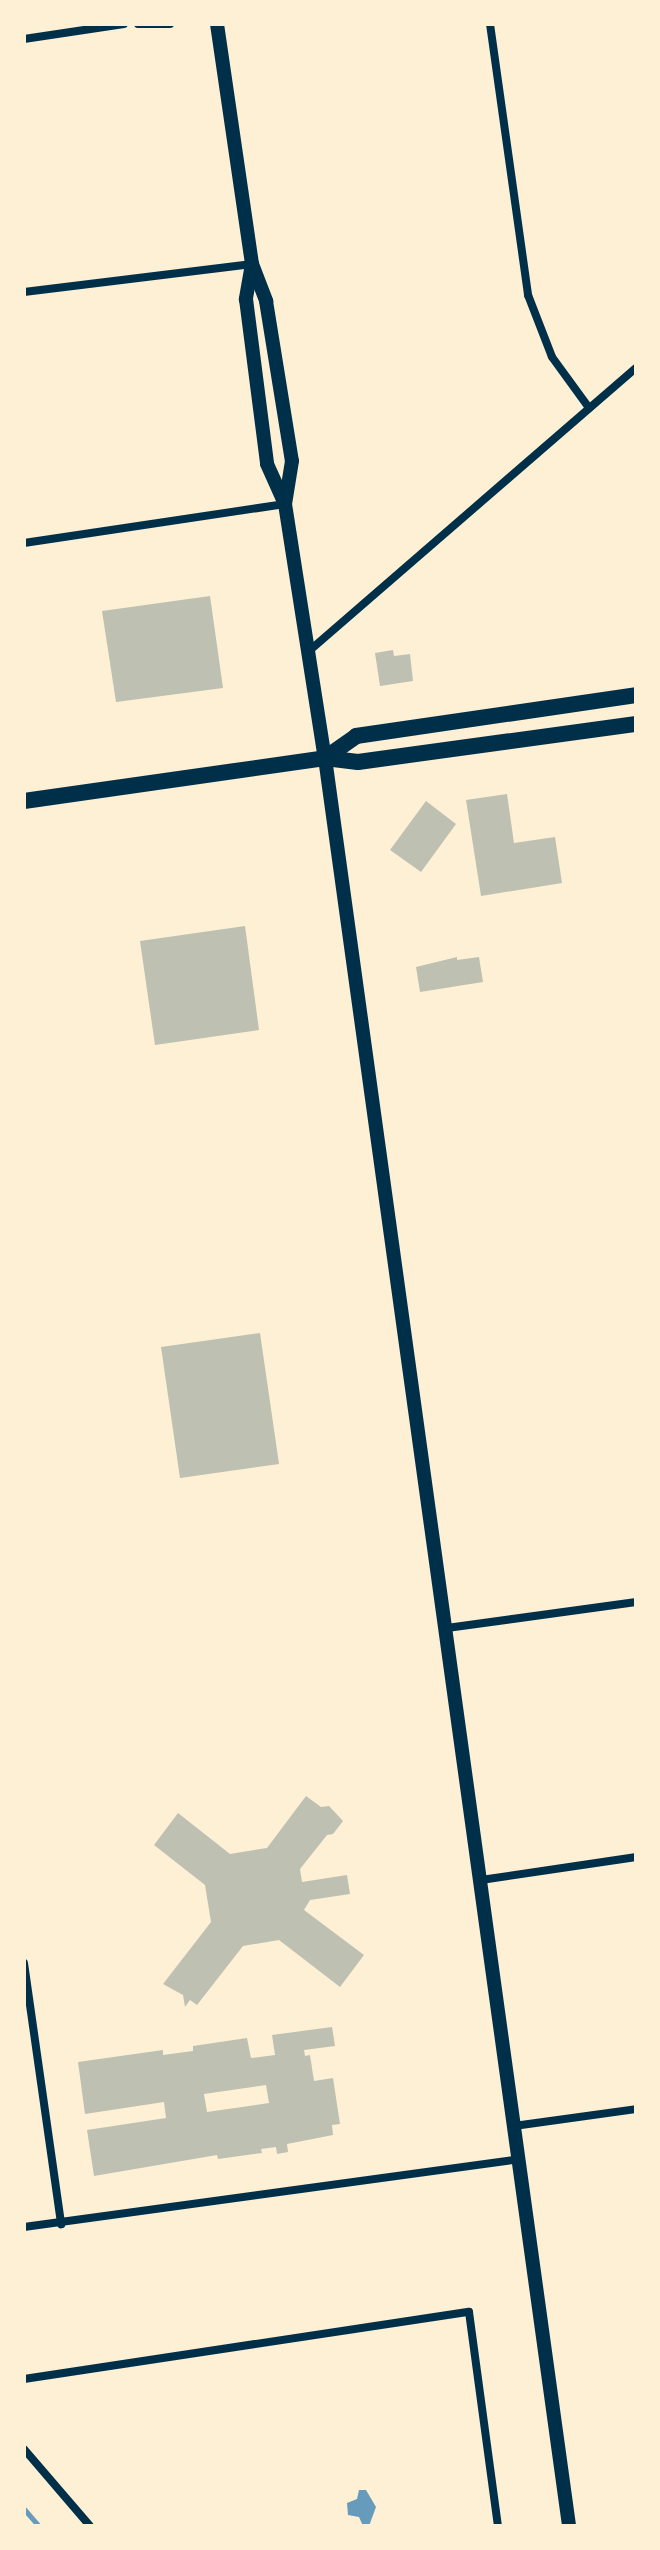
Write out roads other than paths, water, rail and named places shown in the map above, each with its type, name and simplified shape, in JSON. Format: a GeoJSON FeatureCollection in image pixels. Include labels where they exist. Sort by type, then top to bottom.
{"type":"FeatureCollection","features":[{"type":"Feature","properties":{"kind":"main road"},"geometry":{"type":"LineString","coordinates":[[217,24],[252,264],[266,301],[292,461],[285,504]]}},
{"type":"Feature","properties":{"kind":"main road"},"geometry":{"type":"LineString","coordinates":[[252,264],[246,299],[267,464],[285,504],[325,758],[569,2526]]}},
{"type":"Feature","properties":{"kind":"main road"},"geometry":{"type":"LineString","coordinates":[[325,758],[356,736],[636,695]]}},
{"type":"Feature","properties":{"kind":"main road"},"geometry":{"type":"LineString","coordinates":[[24,801],[325,758],[358,762],[636,724]]}},
{"type":"Feature","properties":{"kind":"street"},"geometry":{"type":"LineString","coordinates":[[24,39],[124,24]]}},
{"type":"Feature","properties":{"kind":"street"},"geometry":{"type":"LineString","coordinates":[[138,24],[152,27],[170,24]]}},
{"type":"Feature","properties":{"kind":"street"},"geometry":{"type":"LineString","coordinates":[[490,24],[528,295],[552,357],[589,408]]}},
{"type":"Feature","properties":{"kind":"street"},"geometry":{"type":"LineString","coordinates":[[24,292],[252,264]]}},
{"type":"Feature","properties":{"kind":"street"},"geometry":{"type":"LineString","coordinates":[[309,651],[636,368]]}},
{"type":"Feature","properties":{"kind":"street"},"geometry":{"type":"LineString","coordinates":[[24,543],[285,504]]}},
{"type":"Feature","properties":{"kind":"street"},"geometry":{"type":"LineString","coordinates":[[447,1628],[636,1602]]}},
{"type":"Feature","properties":{"kind":"street"},"geometry":{"type":"LineString","coordinates":[[481,1880],[636,1857]]}},
{"type":"Feature","properties":{"kind":"street"},"geometry":{"type":"LineString","coordinates":[[24,1963],[61,2224]]}},
{"type":"Feature","properties":{"kind":"street"},"geometry":{"type":"LineString","coordinates":[[514,2126],[636,2109]]}},
{"type":"Feature","properties":{"kind":"street"},"geometry":{"type":"LineString","coordinates":[[24,2227],[519,2159]]}},
{"type":"Feature","properties":{"kind":"street"},"geometry":{"type":"LineString","coordinates":[[24,2379],[469,2312],[498,2526]]}},
{"type":"Feature","properties":{"kind":"street"},"geometry":{"type":"LineString","coordinates":[[24,2449],[90,2526]]}},
{"type":"Feature","properties":{"kind":"water"},"geometry":{"type":"Polygon","coordinates":[[[359,2490],[366,2490],[376,2507],[369,2526],[363,2526],[359,2517],[348,2515],[347,2503],[357,2499],[359,2490]]]}},
{"type":"Feature","properties":{"kind":"waterway"},"geometry":{"type":"LineString","coordinates":[[24,2509],[39,2526]]}}]}
